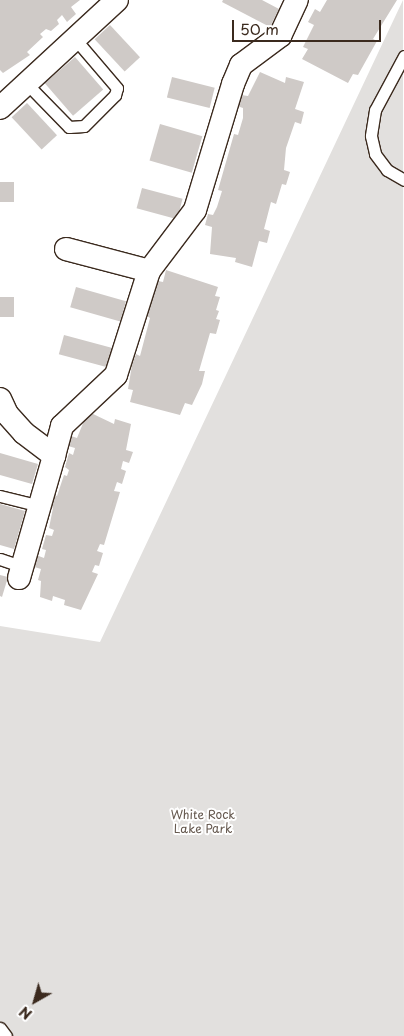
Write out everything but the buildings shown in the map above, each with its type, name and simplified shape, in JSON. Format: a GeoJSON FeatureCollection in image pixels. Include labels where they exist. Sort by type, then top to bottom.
{"type":"FeatureCollection","features":[{"type":"Feature","properties":{"kind":"street"},"geometry":{"type":"LineString","coordinates":[[0,108],[76,40],[117,0]]}},
{"type":"Feature","properties":{"kind":"street"},"geometry":{"type":"LineString","coordinates":[[21,573],[62,426],[116,375],[149,272],[195,210],[233,84],[241,66],[280,36],[297,0]]}},
{"type":"Feature","properties":{"kind":"street"},"geometry":{"type":"LineString","coordinates":[[66,248],[149,272]]}},
{"type":"Feature","properties":{"kind":"street"},"geometry":{"type":"LineString","coordinates":[[0,399],[7,414],[24,433],[54,456]]}},
{"type":"Feature","properties":{"kind":"lane"},"geometry":{"type":"LineString","coordinates":[[27,84],[69,127],[84,126],[115,95],[117,88],[76,40]]}},
{"type":"Feature","properties":{"kind":"lane"},"geometry":{"type":"LineString","coordinates":[[404,56],[375,110],[371,136],[375,154],[388,170],[404,180]]}},
{"type":"Feature","properties":{"kind":"lane"},"geometry":{"type":"LineString","coordinates":[[0,496],[40,506]]}},
{"type":"Feature","properties":{"kind":"lane"},"geometry":{"type":"LineString","coordinates":[[0,559],[21,573]]}},
{"type":"Feature","properties":{"kind":"lane"},"geometry":{"type":"LineString","coordinates":[[0,1028],[6,1036]]}},
{"type":"Feature","properties":{"kind":"green space","name":"White Rock Lake Park"},"geometry":{"type":"Polygon","coordinates":[[[403,0],[404,1036],[0,1036],[0,626],[100,642],[403,0]]]}}]}
